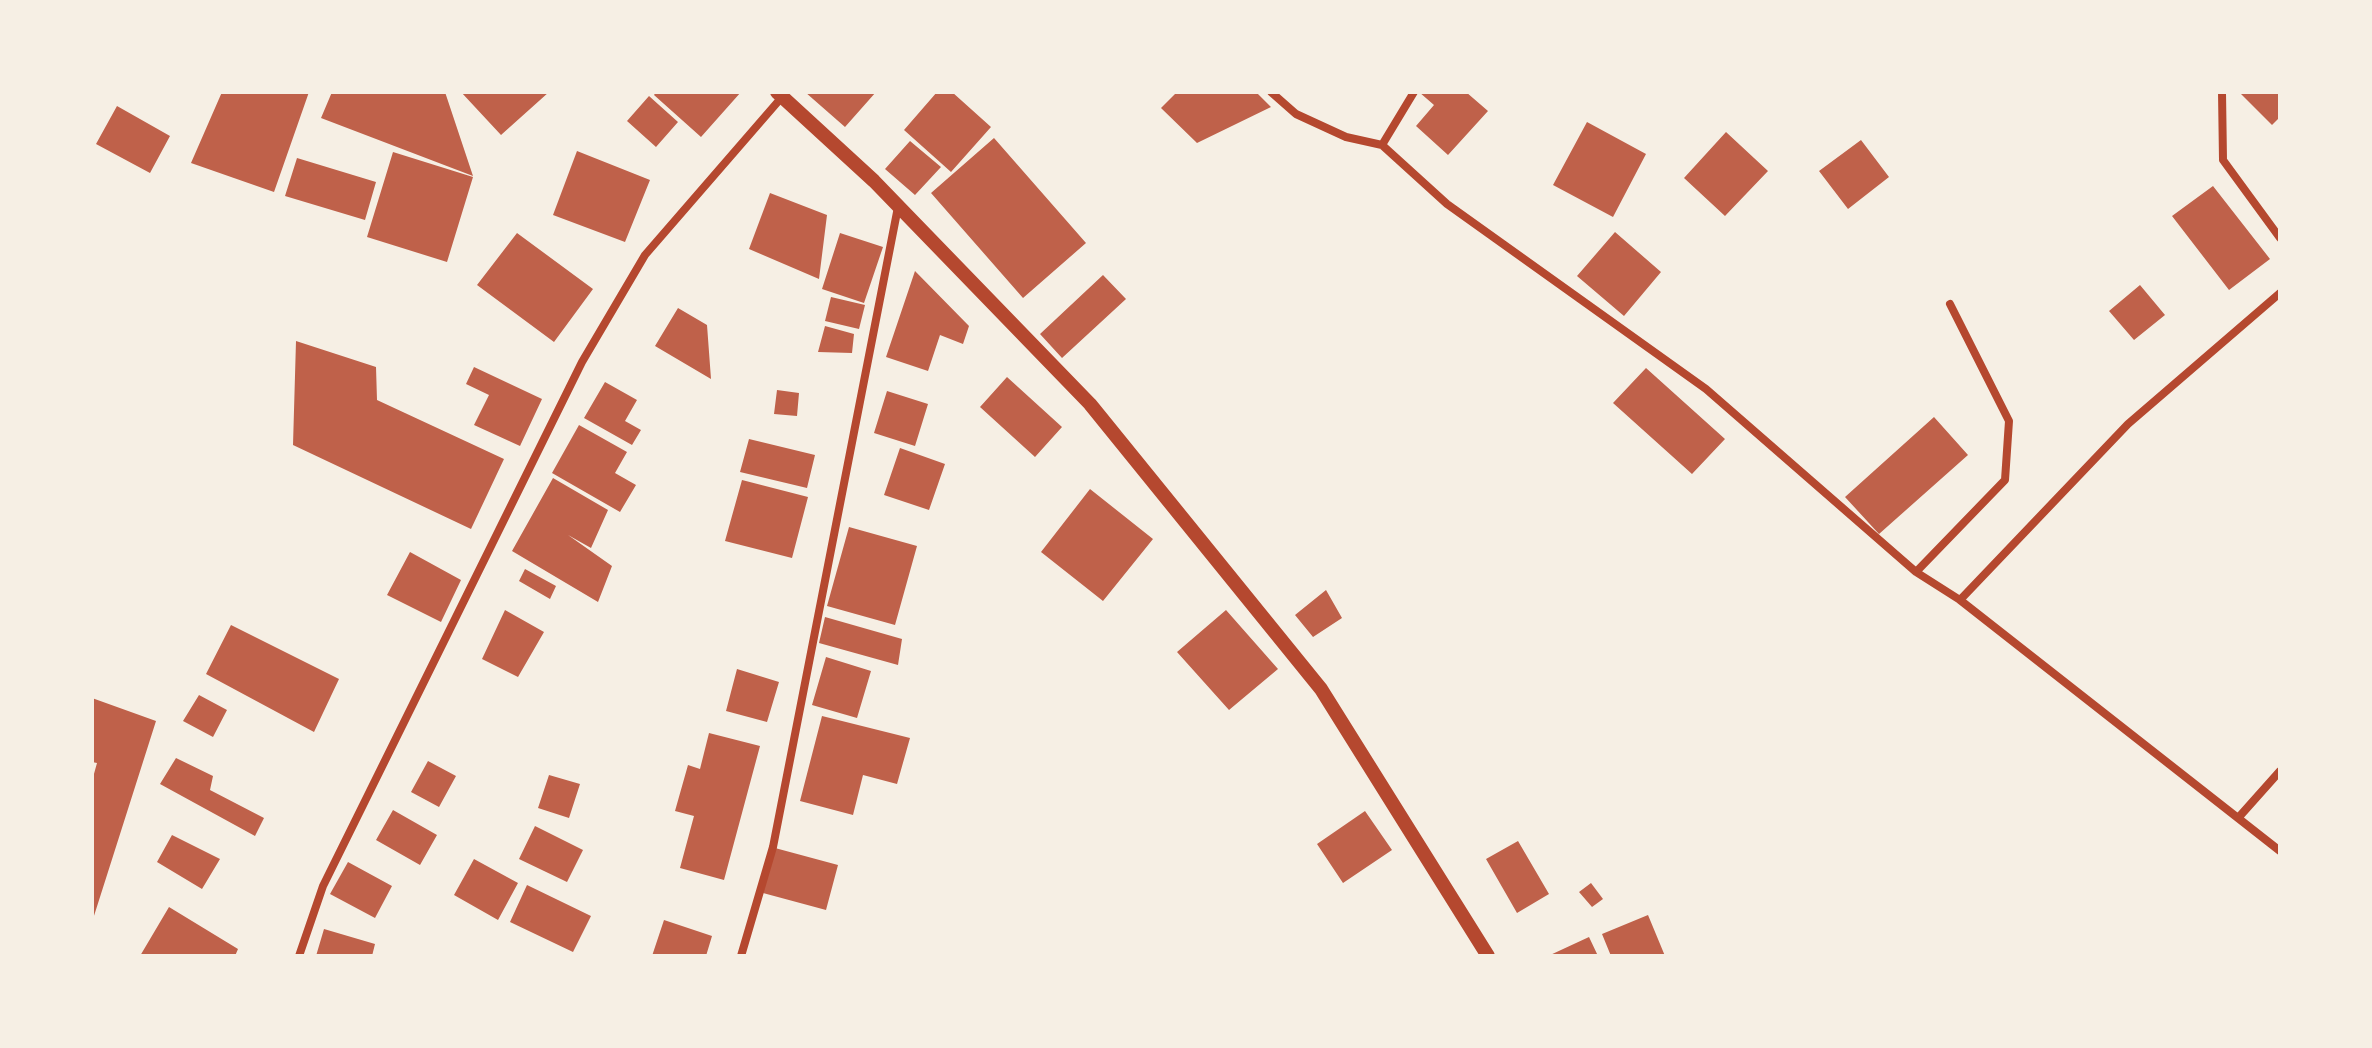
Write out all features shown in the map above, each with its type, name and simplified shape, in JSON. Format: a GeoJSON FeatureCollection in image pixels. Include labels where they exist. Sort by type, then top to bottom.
{"type":"FeatureCollection","features":[{"type":"Feature","properties":{"kind":"street"},"geometry":{"type":"LineString","coordinates":[[1271,92],[1296,114],[1346,137],[1382,145],[1447,204],[1706,389],[1916,572],[1960,600],[2280,851]]}},
{"type":"Feature","properties":{"kind":"street"},"geometry":{"type":"LineString","coordinates":[[1382,145],[1414,92]]}},
{"type":"Feature","properties":{"kind":"street"},"geometry":{"type":"LineString","coordinates":[[2222,92],[2223,160],[2280,238]]}},
{"type":"Feature","properties":{"kind":"street"},"geometry":{"type":"LineString","coordinates":[[299,956],[323,886],[582,362],[645,255],[779,94],[874,181],[1090,404],[1321,689],[1488,956]]}},
{"type":"Feature","properties":{"kind":"street"},"geometry":{"type":"LineString","coordinates":[[741,956],[773,847],[898,207]]}},
{"type":"Feature","properties":{"kind":"street"},"geometry":{"type":"LineString","coordinates":[[1960,600],[2128,424],[2280,293]]}},
{"type":"Feature","properties":{"kind":"street"},"geometry":{"type":"LineString","coordinates":[[1916,572],[2005,480],[2009,421],[1950,304]]}},
{"type":"Feature","properties":{"kind":"street"},"geometry":{"type":"LineString","coordinates":[[2239,817],[2280,771]]}},
{"type":"Feature","properties":{"kind":"building"},"geometry":{"type":"Polygon","coordinates":[[[222,92],[309,92],[274,192],[191,163],[222,92]]]}},
{"type":"Feature","properties":{"kind":"building"},"geometry":{"type":"Polygon","coordinates":[[[332,92],[445,92],[473,176],[321,118],[332,92]]]}},
{"type":"Feature","properties":{"kind":"building"},"geometry":{"type":"Polygon","coordinates":[[[461,92],[549,92],[501,135],[461,92]]]}},
{"type":"Feature","properties":{"kind":"building"},"geometry":{"type":"Polygon","coordinates":[[[656,92],[741,92],[701,137],[654,95],[656,92]]]}},
{"type":"Feature","properties":{"kind":"building"},"geometry":{"type":"Polygon","coordinates":[[[805,92],[876,92],[845,127],[805,92]]]}},
{"type":"Feature","properties":{"kind":"building"},"geometry":{"type":"Polygon","coordinates":[[[937,92],[952,92],[991,127],[951,172],[904,130],[937,92]]]}},
{"type":"Feature","properties":{"kind":"building"},"geometry":{"type":"Polygon","coordinates":[[[1177,92],[1256,92],[1271,107],[1197,143],[1161,108],[1177,92]]]}},
{"type":"Feature","properties":{"kind":"building"},"geometry":{"type":"Polygon","coordinates":[[[1419,92],[1466,92],[1488,111],[1448,155],[1416,126],[1434,105],[1419,92]]]}},
{"type":"Feature","properties":{"kind":"building"},"geometry":{"type":"Polygon","coordinates":[[[2239,92],[2280,92],[2280,117],[2272,125],[2239,92]]]}},
{"type":"Feature","properties":{"kind":"building"},"geometry":{"type":"Polygon","coordinates":[[[649,96],[678,122],[656,147],[627,121],[649,96]]]}},
{"type":"Feature","properties":{"kind":"building"},"geometry":{"type":"Polygon","coordinates":[[[117,106],[170,136],[150,173],[96,144],[117,106]]]}},
{"type":"Feature","properties":{"kind":"building"},"geometry":{"type":"Polygon","coordinates":[[[1587,122],[1646,154],[1613,217],[1553,185],[1587,122]]]}},
{"type":"Feature","properties":{"kind":"building"},"geometry":{"type":"Polygon","coordinates":[[[1726,132],[1768,171],[1725,216],[1684,178],[1726,132]]]}},
{"type":"Feature","properties":{"kind":"building"},"geometry":{"type":"Polygon","coordinates":[[[994,138],[1086,243],[1023,298],[931,193],[994,138]]]}},
{"type":"Feature","properties":{"kind":"building"},"geometry":{"type":"Polygon","coordinates":[[[1861,140],[1889,177],[1848,209],[1819,171],[1861,140]]]}},
{"type":"Feature","properties":{"kind":"building"},"geometry":{"type":"Polygon","coordinates":[[[910,141],[941,167],[915,195],[885,169],[910,141]]]}},
{"type":"Feature","properties":{"kind":"building"},"geometry":{"type":"Polygon","coordinates":[[[577,151],[650,180],[625,242],[553,215],[577,151]]]}},
{"type":"Feature","properties":{"kind":"building"},"geometry":{"type":"Polygon","coordinates":[[[393,152],[473,177],[447,262],[367,237],[393,152]]]}},
{"type":"Feature","properties":{"kind":"building"},"geometry":{"type":"Polygon","coordinates":[[[297,158],[376,182],[365,220],[285,196],[297,158]]]}},
{"type":"Feature","properties":{"kind":"building"},"geometry":{"type":"Polygon","coordinates":[[[2213,186],[2270,259],[2229,290],[2172,216],[2213,186]]]}},
{"type":"Feature","properties":{"kind":"building"},"geometry":{"type":"Polygon","coordinates":[[[770,193],[827,215],[819,279],[749,249],[770,193]]]}},
{"type":"Feature","properties":{"kind":"building"},"geometry":{"type":"Polygon","coordinates":[[[1615,232],[1661,272],[1624,316],[1577,276],[1615,232]]]}},
{"type":"Feature","properties":{"kind":"building"},"geometry":{"type":"Polygon","coordinates":[[[517,233],[593,289],[554,342],[477,285],[517,233]]]}},
{"type":"Feature","properties":{"kind":"building"},"geometry":{"type":"Polygon","coordinates":[[[840,233],[883,247],[864,303],[822,289],[840,233]]]}},
{"type":"Feature","properties":{"kind":"building"},"geometry":{"type":"Polygon","coordinates":[[[915,271],[969,326],[963,344],[940,335],[928,371],[886,357],[915,271]]]}},
{"type":"Feature","properties":{"kind":"building"},"geometry":{"type":"Polygon","coordinates":[[[1103,275],[1126,299],[1062,358],[1040,334],[1103,275]]]}},
{"type":"Feature","properties":{"kind":"building"},"geometry":{"type":"Polygon","coordinates":[[[2140,285],[2165,315],[2134,340],[2109,311],[2140,285]]]}},
{"type":"Feature","properties":{"kind":"building"},"geometry":{"type":"Polygon","coordinates":[[[831,297],[865,305],[859,329],[825,321],[831,297]]]}},
{"type":"Feature","properties":{"kind":"building"},"geometry":{"type":"Polygon","coordinates":[[[678,308],[707,325],[711,379],[655,346],[678,308]]]}},
{"type":"Feature","properties":{"kind":"building"},"geometry":{"type":"Polygon","coordinates":[[[825,326],[854,334],[852,353],[818,352],[825,326]]]}},
{"type":"Feature","properties":{"kind":"building"},"geometry":{"type":"Polygon","coordinates":[[[296,341],[376,367],[377,400],[504,459],[471,529],[293,445],[296,341]]]}},
{"type":"Feature","properties":{"kind":"building"},"geometry":{"type":"Polygon","coordinates":[[[474,367],[542,399],[520,446],[474,425],[489,395],[466,384],[474,367]]]}},
{"type":"Feature","properties":{"kind":"building"},"geometry":{"type":"Polygon","coordinates":[[[1646,368],[1725,439],[1692,474],[1613,403],[1646,368]]]}},
{"type":"Feature","properties":{"kind":"building"},"geometry":{"type":"Polygon","coordinates":[[[1007,377],[1062,427],[1035,457],[980,407],[1007,377]]]}},
{"type":"Feature","properties":{"kind":"building"},"geometry":{"type":"Polygon","coordinates":[[[605,382],[637,400],[625,421],[641,430],[632,445],[584,418],[605,382]]]}},
{"type":"Feature","properties":{"kind":"building"},"geometry":{"type":"Polygon","coordinates":[[[777,390],[799,393],[797,416],[774,414],[777,390]]]}},
{"type":"Feature","properties":{"kind":"building"},"geometry":{"type":"Polygon","coordinates":[[[887,391],[928,404],[915,446],[874,433],[887,391]]]}},
{"type":"Feature","properties":{"kind":"building"},"geometry":{"type":"Polygon","coordinates":[[[1934,417],[1968,455],[1879,534],[1845,497],[1934,417]]]}},
{"type":"Feature","properties":{"kind":"building"},"geometry":{"type":"Polygon","coordinates":[[[579,425],[627,452],[615,473],[636,485],[620,512],[552,473],[579,425]]]}},
{"type":"Feature","properties":{"kind":"building"},"geometry":{"type":"Polygon","coordinates":[[[749,439],[815,455],[807,488],[740,472],[749,439]]]}},
{"type":"Feature","properties":{"kind":"building"},"geometry":{"type":"Polygon","coordinates":[[[900,448],[945,464],[929,510],[884,495],[900,448]]]}},
{"type":"Feature","properties":{"kind":"building"},"geometry":{"type":"Polygon","coordinates":[[[553,478],[608,510],[591,548],[568,535],[612,566],[598,602],[512,551],[553,478]]]}},
{"type":"Feature","properties":{"kind":"building"},"geometry":{"type":"Polygon","coordinates":[[[742,480],[808,497],[792,558],[725,541],[742,480]]]}},
{"type":"Feature","properties":{"kind":"building"},"geometry":{"type":"Polygon","coordinates":[[[1090,489],[1153,539],[1103,601],[1041,552],[1090,489]]]}},
{"type":"Feature","properties":{"kind":"building"},"geometry":{"type":"Polygon","coordinates":[[[849,527],[917,546],[895,625],[827,606],[849,527]]]}},
{"type":"Feature","properties":{"kind":"building"},"geometry":{"type":"Polygon","coordinates":[[[410,552],[461,580],[441,622],[387,595],[410,552]]]}},
{"type":"Feature","properties":{"kind":"building"},"geometry":{"type":"Polygon","coordinates":[[[525,569],[556,586],[550,599],[519,581],[525,569]]]}},
{"type":"Feature","properties":{"kind":"building"},"geometry":{"type":"Polygon","coordinates":[[[1326,590],[1342,618],[1313,637],[1295,615],[1326,590]]]}},
{"type":"Feature","properties":{"kind":"building"},"geometry":{"type":"Polygon","coordinates":[[[505,610],[544,632],[518,677],[482,659],[505,610]]]}},
{"type":"Feature","properties":{"kind":"building"},"geometry":{"type":"Polygon","coordinates":[[[1226,610],[1278,669],[1229,710],[1177,652],[1226,610]]]}},
{"type":"Feature","properties":{"kind":"building"},"geometry":{"type":"Polygon","coordinates":[[[825,617],[902,639],[898,665],[819,643],[825,617]]]}},
{"type":"Feature","properties":{"kind":"building"},"geometry":{"type":"Polygon","coordinates":[[[231,625],[339,679],[314,732],[206,674],[231,625]]]}},
{"type":"Feature","properties":{"kind":"building"},"geometry":{"type":"Polygon","coordinates":[[[826,657],[871,671],[857,718],[812,705],[826,657]]]}},
{"type":"Feature","properties":{"kind":"building"},"geometry":{"type":"Polygon","coordinates":[[[737,669],[779,682],[767,722],[726,711],[737,669]]]}},
{"type":"Feature","properties":{"kind":"building"},"geometry":{"type":"Polygon","coordinates":[[[199,695],[227,710],[213,737],[183,721],[199,695]]]}},
{"type":"Feature","properties":{"kind":"building"},"geometry":{"type":"Polygon","coordinates":[[[92,698],[156,721],[93,919],[92,781],[97,763],[92,762],[92,698]]]}},
{"type":"Feature","properties":{"kind":"building"},"geometry":{"type":"Polygon","coordinates":[[[822,716],[910,738],[897,784],[863,775],[853,815],[800,801],[822,716]]]}},
{"type":"Feature","properties":{"kind":"building"},"geometry":{"type":"Polygon","coordinates":[[[709,733],[760,746],[724,880],[680,868],[694,816],[675,811],[688,765],[700,769],[709,733]]]}},
{"type":"Feature","properties":{"kind":"building"},"geometry":{"type":"Polygon","coordinates":[[[176,758],[213,776],[210,790],[264,818],[255,836],[160,784],[176,758]]]}},
{"type":"Feature","properties":{"kind":"building"},"geometry":{"type":"Polygon","coordinates":[[[428,761],[456,776],[439,807],[411,792],[428,761]]]}},
{"type":"Feature","properties":{"kind":"building"},"geometry":{"type":"Polygon","coordinates":[[[549,775],[580,784],[569,818],[538,808],[549,775]]]}},
{"type":"Feature","properties":{"kind":"building"},"geometry":{"type":"Polygon","coordinates":[[[393,810],[437,835],[420,865],[376,840],[393,810]]]}},
{"type":"Feature","properties":{"kind":"building"},"geometry":{"type":"Polygon","coordinates":[[[1365,811],[1392,850],[1343,883],[1317,844],[1365,811]]]}},
{"type":"Feature","properties":{"kind":"building"},"geometry":{"type":"Polygon","coordinates":[[[535,826],[583,850],[567,882],[519,859],[535,826]]]}},
{"type":"Feature","properties":{"kind":"building"},"geometry":{"type":"Polygon","coordinates":[[[172,835],[220,859],[202,889],[157,862],[172,835]]]}},
{"type":"Feature","properties":{"kind":"building"},"geometry":{"type":"Polygon","coordinates":[[[1518,841],[1549,894],[1517,913],[1486,859],[1518,841]]]}},
{"type":"Feature","properties":{"kind":"building"},"geometry":{"type":"Polygon","coordinates":[[[775,848],[838,865],[826,910],[763,893],[775,848]]]}},
{"type":"Feature","properties":{"kind":"building"},"geometry":{"type":"Polygon","coordinates":[[[474,859],[518,883],[498,920],[454,895],[474,859]]]}},
{"type":"Feature","properties":{"kind":"building"},"geometry":{"type":"Polygon","coordinates":[[[348,862],[392,886],[375,918],[330,894],[348,862]]]}},
{"type":"Feature","properties":{"kind":"building"},"geometry":{"type":"Polygon","coordinates":[[[1591,883],[1603,899],[1592,907],[1579,892],[1591,883]]]}},
{"type":"Feature","properties":{"kind":"building"},"geometry":{"type":"Polygon","coordinates":[[[527,885],[591,916],[573,952],[510,922],[527,885]]]}},
{"type":"Feature","properties":{"kind":"building"},"geometry":{"type":"Polygon","coordinates":[[[169,907],[238,949],[235,956],[140,956],[169,907]]]}},
{"type":"Feature","properties":{"kind":"building"},"geometry":{"type":"Polygon","coordinates":[[[1648,915],[1665,956],[1611,956],[1602,934],[1648,915]]]}},
{"type":"Feature","properties":{"kind":"building"},"geometry":{"type":"Polygon","coordinates":[[[664,920],[712,936],[706,956],[652,956],[664,920]]]}},
{"type":"Feature","properties":{"kind":"building"},"geometry":{"type":"Polygon","coordinates":[[[324,929],[375,944],[372,956],[316,956],[324,929]]]}},
{"type":"Feature","properties":{"kind":"building"},"geometry":{"type":"Polygon","coordinates":[[[1589,937],[1598,956],[1548,956],[1589,937]]]}}]}
